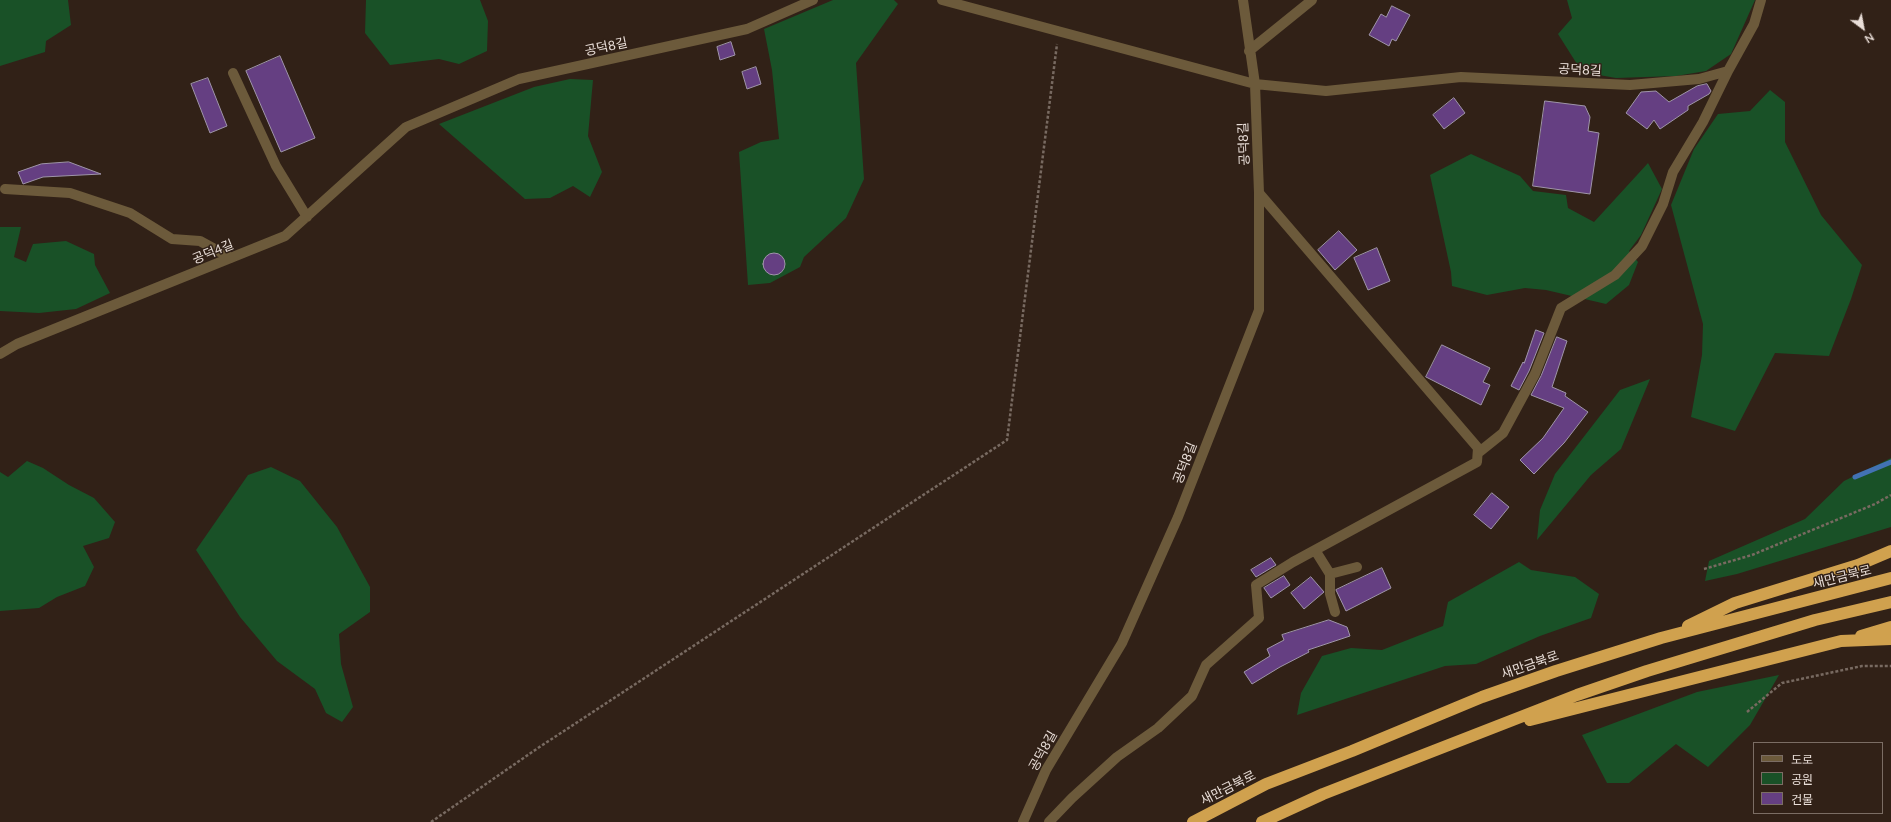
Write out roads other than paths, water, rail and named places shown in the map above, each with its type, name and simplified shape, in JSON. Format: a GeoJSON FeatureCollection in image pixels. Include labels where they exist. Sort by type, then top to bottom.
{"type":"FeatureCollection","features":[{"type":"Feature","properties":{"kind":"highway"},"geometry":{"type":"LineString","coordinates":[[1858,565],[1891,552]]}},
{"type":"Feature","properties":{"kind":"highway"},"geometry":{"type":"LineString","coordinates":[[1661,638],[1735,603],[1858,565],[1891,557]]}},
{"type":"Feature","properties":{"kind":"highway","name":"새만금북로"},"geometry":{"type":"LineString","coordinates":[[1193,822],[1266,784],[1352,751],[1482,697],[1556,671],[1661,638],[1891,578]]}},
{"type":"Feature","properties":{"kind":"highway"},"geometry":{"type":"LineString","coordinates":[[1262,822],[1323,794],[1486,732],[1576,695],[1647,671],[1815,620],[1891,602]]}},
{"type":"Feature","properties":{"kind":"highway"},"geometry":{"type":"LineString","coordinates":[[1486,732],[1891,627]]}},
{"type":"Feature","properties":{"kind":"highway"},"geometry":{"type":"LineString","coordinates":[[1841,641],[1891,640]]}},
{"type":"Feature","properties":{"kind":"street","name":"공덕8길"},"geometry":{"type":"LineString","coordinates":[[406,127],[519,79],[747,29],[813,0]]}},
{"type":"Feature","properties":{"kind":"street","name":"공덕8길"},"geometry":{"type":"LineString","coordinates":[[942,0],[1256,84],[1326,91],[1461,78],[1630,85],[1699,79],[1728,71]]}},
{"type":"Feature","properties":{"kind":"street","name":"공덕8길"},"geometry":{"type":"LineString","coordinates":[[1023,822],[1046,770],[1122,643],[1178,517],[1259,310],[1259,193],[1256,84],[1249,51],[1243,0]]}},
{"type":"Feature","properties":{"kind":"street"},"geometry":{"type":"LineString","coordinates":[[1249,51],[1312,0]]}},
{"type":"Feature","properties":{"kind":"street"},"geometry":{"type":"LineString","coordinates":[[1478,453],[1503,433],[1535,374],[1561,308],[1614,275],[1642,246],[1663,204],[1674,172],[1703,122],[1728,71],[1754,24],[1761,0]]}},
{"type":"Feature","properties":{"kind":"street"},"geometry":{"type":"LineString","coordinates":[[233,73],[276,166],[307,217]]}},
{"type":"Feature","properties":{"kind":"street","name":"공덕4길"},"geometry":{"type":"LineString","coordinates":[[0,354],[17,344],[285,236],[406,127]]}},
{"type":"Feature","properties":{"kind":"street"},"geometry":{"type":"LineString","coordinates":[[5,189],[70,193],[130,213],[172,239],[200,241],[231,258]]}},
{"type":"Feature","properties":{"kind":"street"},"geometry":{"type":"LineString","coordinates":[[1049,822],[1072,798],[1117,757],[1158,728],[1192,696],[1206,665],[1259,618],[1256,585],[1315,550],[1477,462],[1478,448],[1259,193]]}},
{"type":"Feature","properties":{"kind":"street"},"geometry":{"type":"LineString","coordinates":[[1315,550],[1330,574],[1330,594],[1335,612]]}},
{"type":"Feature","properties":{"kind":"street"},"geometry":{"type":"LineString","coordinates":[[1330,574],[1357,567]]}},
{"type":"Feature","properties":{"kind":"waterway"},"geometry":{"type":"LineString","coordinates":[[1855,477],[1891,462]]}}]}
